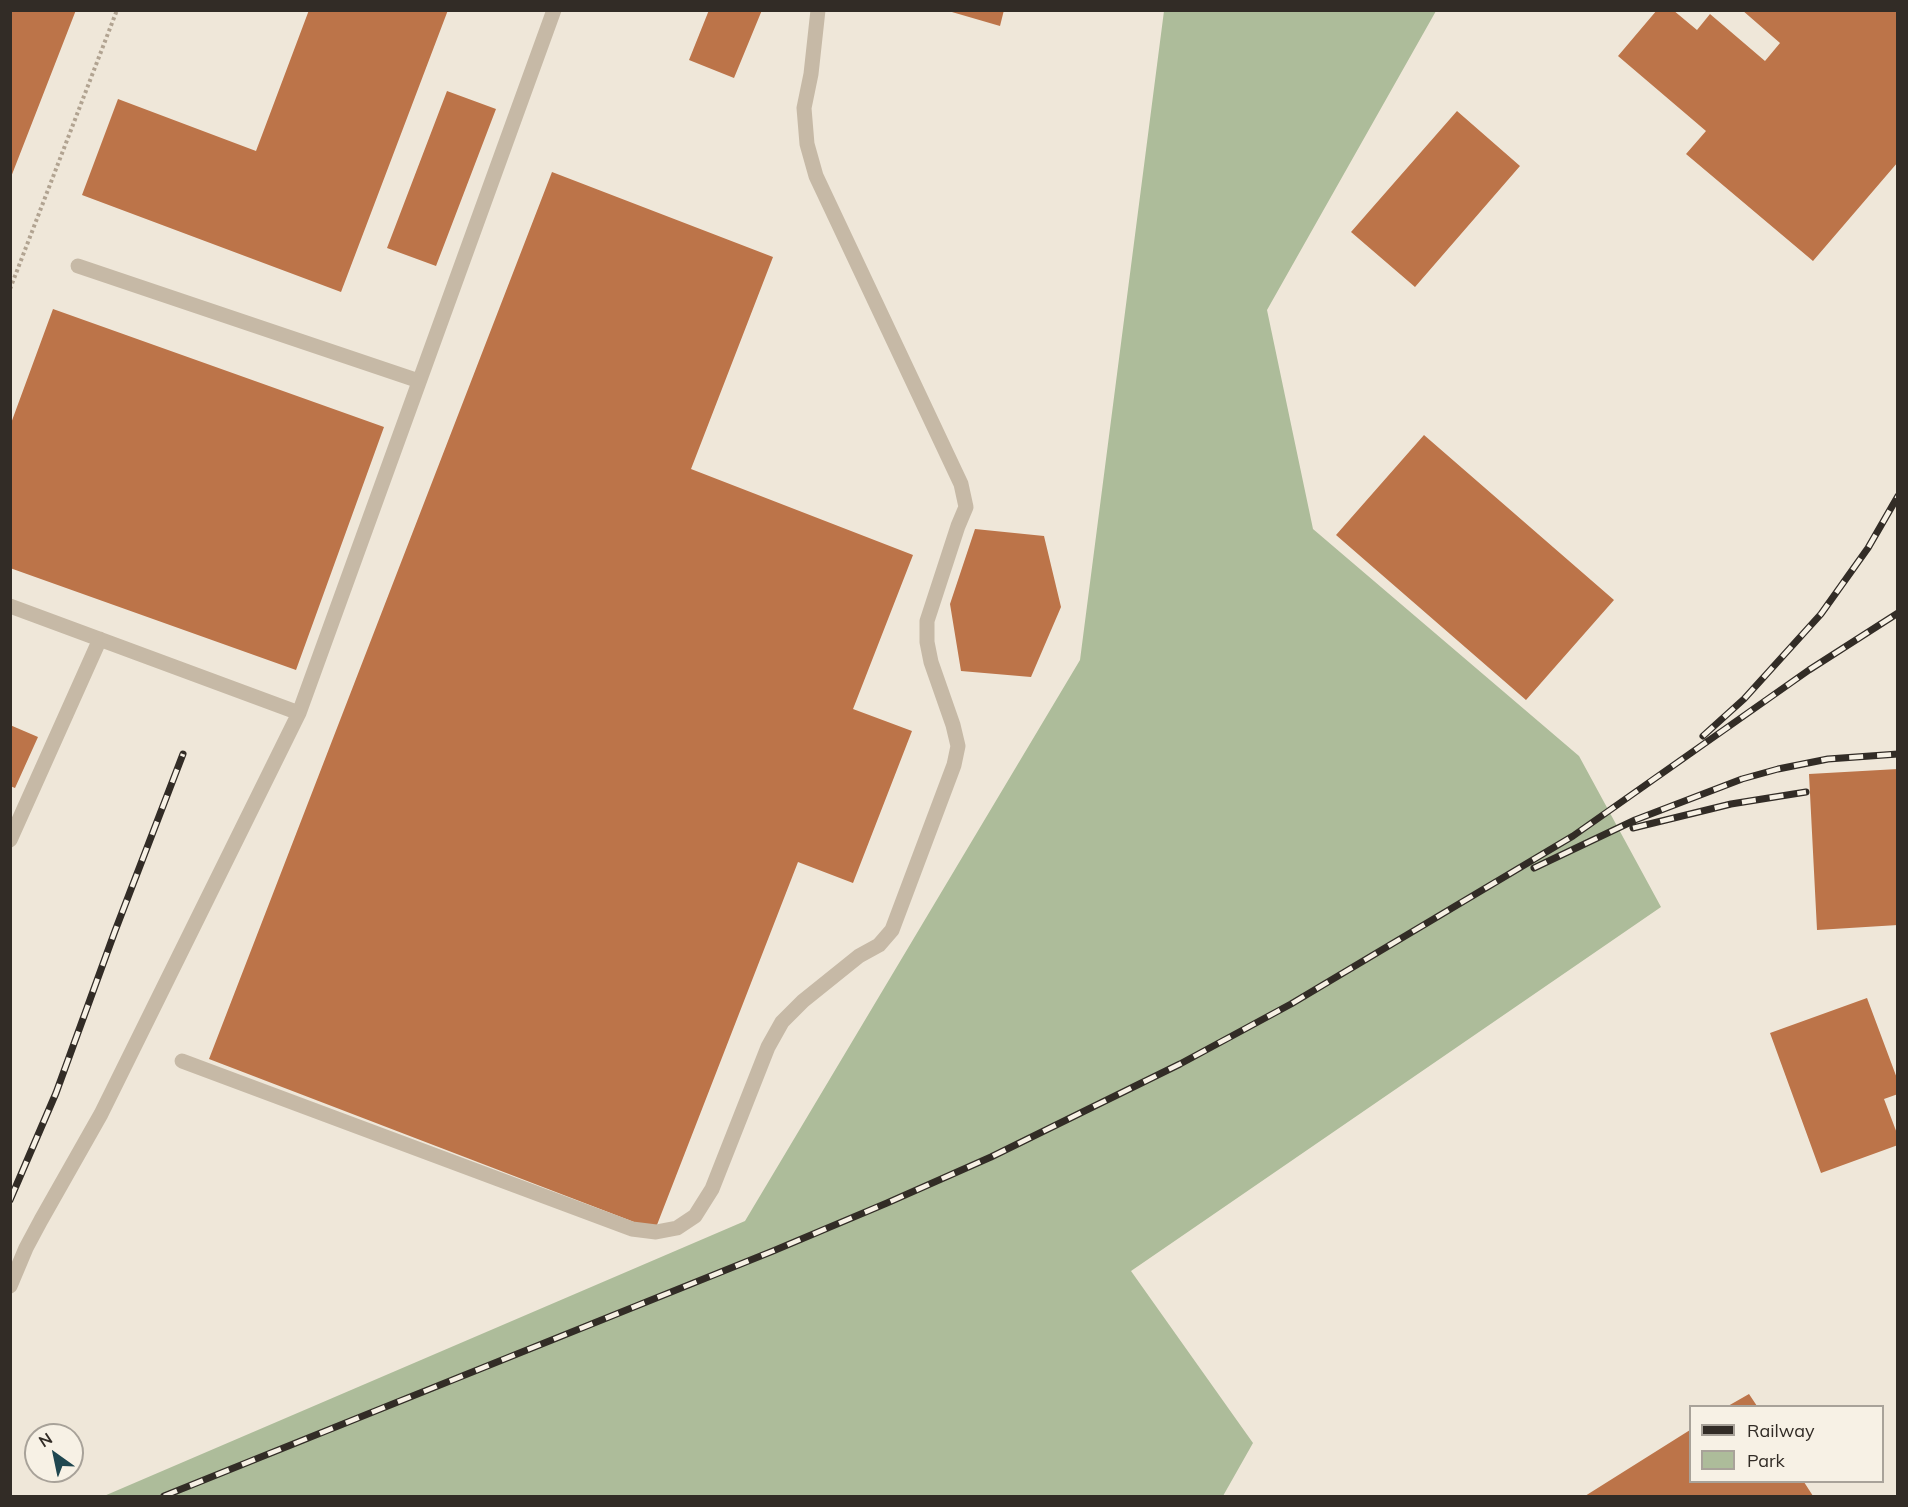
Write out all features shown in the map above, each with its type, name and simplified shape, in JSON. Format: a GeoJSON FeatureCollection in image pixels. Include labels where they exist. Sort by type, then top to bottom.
{"type":"FeatureCollection","features":[{"type":"Feature","properties":{"kind":"lane"},"geometry":{"type":"LineString","coordinates":[[10,1286],[26,1248],[101,1114],[299,713],[554,10]]}},
{"type":"Feature","properties":{"kind":"lane"},"geometry":{"type":"LineString","coordinates":[[182,1060],[632,1229],[656,1232],[677,1228],[695,1216],[712,1189],[768,1047],[782,1022],[802,1001],[859,956],[879,945],[892,930],[954,765],[958,746],[953,724],[931,662],[927,642],[927,621],[966,507],[961,484],[816,176],[807,144],[804,108],[811,74],[818,10]]}},
{"type":"Feature","properties":{"kind":"lane"},"geometry":{"type":"LineString","coordinates":[[78,266],[419,381]]}},
{"type":"Feature","properties":{"kind":"lane"},"geometry":{"type":"LineString","coordinates":[[10,606],[299,713]]}},
{"type":"Feature","properties":{"kind":"lane"},"geometry":{"type":"LineString","coordinates":[[10,840],[100,639]]}},
{"type":"Feature","properties":{"kind":"path"},"geometry":{"type":"LineString","coordinates":[[10,289],[117,10]]}},
{"type":"Feature","properties":{"kind":"green space"},"geometry":{"type":"Polygon","coordinates":[[[1164,11],[1436,11],[1267,310],[1313,529],[1579,756],[1661,907],[1131,1271],[1253,1443],[1223,1496],[104,1496],[745,1221],[1080,660],[1164,11]]]}},
{"type":"Feature","properties":{"kind":"building"},"geometry":{"type":"Polygon","coordinates":[[[10,10],[76,10],[11,177],[10,177],[10,10]]]}},
{"type":"Feature","properties":{"kind":"building"},"geometry":{"type":"Polygon","coordinates":[[[309,10],[448,10],[341,292],[82,195],[118,99],[256,151],[309,10]]]}},
{"type":"Feature","properties":{"kind":"building"},"geometry":{"type":"Polygon","coordinates":[[[709,10],[762,10],[734,78],[689,60],[709,10]]]}},
{"type":"Feature","properties":{"kind":"building"},"geometry":{"type":"Polygon","coordinates":[[[945,10],[1004,10],[1000,26],[945,10]]]}},
{"type":"Feature","properties":{"kind":"building"},"geometry":{"type":"Polygon","coordinates":[[[1657,10],[1673,10],[1697,30],[1710,14],[1765,61],[1780,43],[1742,10],[1898,10],[1898,162],[1813,261],[1686,154],[1706,131],[1618,56],[1657,10]]]}},
{"type":"Feature","properties":{"kind":"building"},"geometry":{"type":"Polygon","coordinates":[[[447,91],[496,109],[436,266],[387,248],[447,91]]]}},
{"type":"Feature","properties":{"kind":"building"},"geometry":{"type":"Polygon","coordinates":[[[1457,111],[1520,166],[1415,287],[1351,232],[1457,111]]]}},
{"type":"Feature","properties":{"kind":"building"},"geometry":{"type":"Polygon","coordinates":[[[552,172],[773,257],[691,469],[913,555],[853,709],[912,731],[853,883],[798,862],[655,1230],[209,1059],[552,172]]]}},
{"type":"Feature","properties":{"kind":"building"},"geometry":{"type":"Polygon","coordinates":[[[53,309],[384,427],[296,670],[10,568],[10,426],[53,309]]]}},
{"type":"Feature","properties":{"kind":"building"},"geometry":{"type":"Polygon","coordinates":[[[1424,435],[1614,600],[1526,700],[1336,535],[1424,435]]]}},
{"type":"Feature","properties":{"kind":"building"},"geometry":{"type":"Polygon","coordinates":[[[975,529],[1044,536],[1061,607],[1031,677],[961,671],[950,604],[975,529]]]}},
{"type":"Feature","properties":{"kind":"building"},"geometry":{"type":"Polygon","coordinates":[[[10,725],[38,737],[15,788],[10,786],[10,725]]]}},
{"type":"Feature","properties":{"kind":"building"},"geometry":{"type":"Polygon","coordinates":[[[1898,769],[1898,925],[1817,930],[1809,774],[1898,769]]]}},
{"type":"Feature","properties":{"kind":"building"},"geometry":{"type":"Polygon","coordinates":[[[1867,998],[1898,1081],[1898,1094],[1884,1099],[1898,1136],[1898,1145],[1821,1173],[1770,1033],[1867,998]]]}},
{"type":"Feature","properties":{"kind":"building"},"geometry":{"type":"Polygon","coordinates":[[[1749,1394],[1756,1405],[1730,1405],[1749,1394]]]}},
{"type":"Feature","properties":{"kind":"building"},"geometry":{"type":"Polygon","coordinates":[[[1689,1431],[1689,1483],[1805,1483],[1813,1496],[1585,1496],[1689,1431]]]}},
{"type":"Feature","properties":{"kind":"railway"},"geometry":{"type":"LineString","coordinates":[[1703,736],[1744,699],[1821,614],[1868,548],[1898,496]]}},
{"type":"Feature","properties":{"kind":"railway"},"geometry":{"type":"LineString","coordinates":[[164,1496],[887,1203],[991,1157],[1180,1064],[1291,1004],[1573,836],[1809,670],[1898,613]]}},
{"type":"Feature","properties":{"kind":"railway"},"geometry":{"type":"LineString","coordinates":[[10,1200],[56,1093],[183,754]]}},
{"type":"Feature","properties":{"kind":"railway"},"geometry":{"type":"LineString","coordinates":[[1534,868],[1635,820],[1742,779],[1828,759],[1898,754]]}},
{"type":"Feature","properties":{"kind":"railway"},"geometry":{"type":"LineString","coordinates":[[1633,828],[1731,804],[1806,792]]}}]}
